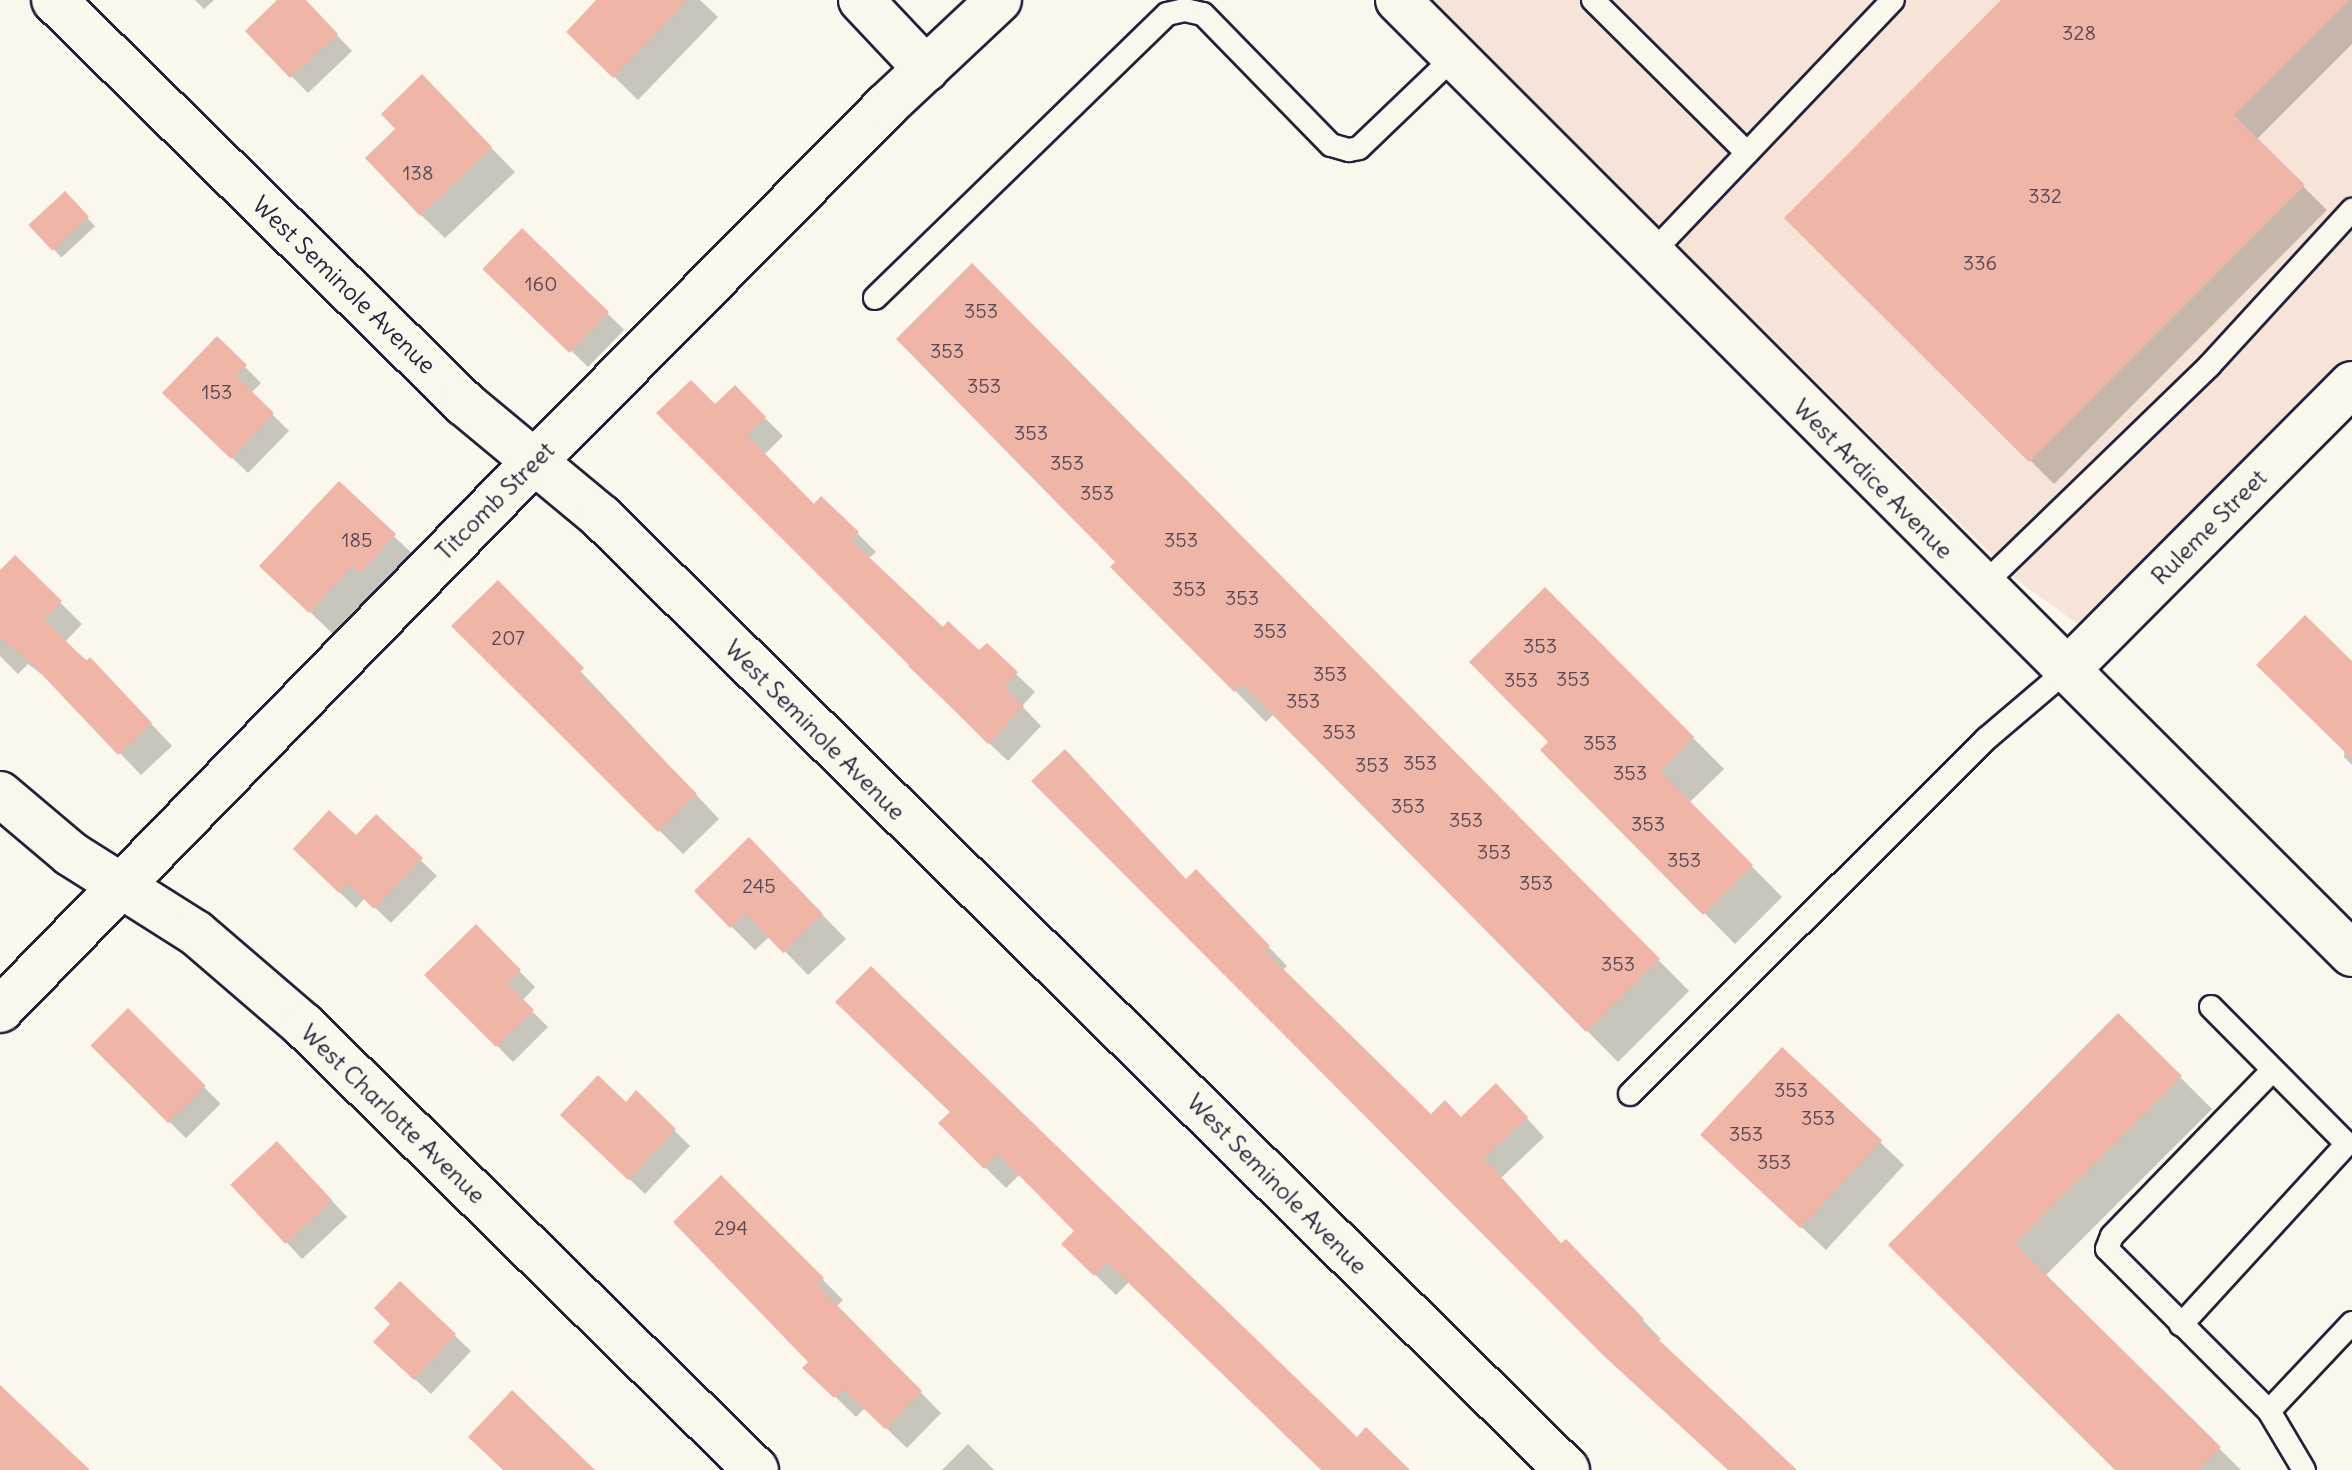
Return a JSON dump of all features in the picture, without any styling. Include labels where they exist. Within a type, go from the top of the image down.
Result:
[{"type":"street","name":"West Seminole Avenue","points":[[54,0],[465,404],[601,517],[1567,1470]]},
{"type":"street","points":[[861,0],[926,69]]},
{"type":"street","name":"Titcomb Street","points":[[0,1010],[534,462],[926,69],[999,0]]},
{"type":"street","name":"West Ardice Avenue","points":[[1398,0],[1981,587],[2352,954]]},
{"type":"street","name":"Ruleme Street","points":[[2066,671],[2352,384]]},
{"type":"street","name":"West Charlotte Avenue","points":[[0,794],[71,854],[122,883],[196,933],[303,1025],[756,1470]]},
{"type":"lane","points":[[1593,0],[1747,153]]},
{"type":"lane","points":[[1650,255],[1893,0]]},
{"type":"lane","points":[[875,298],[1167,14],[1185,10],[1203,14],[1331,145],[1349,150],[1359,148],[1454,57]]},
{"type":"lane","points":[[1981,587],[2209,366],[2352,210]]},
{"type":"lane","points":[[1630,1094],[1986,739],[2066,671]]},
{"type":"lane","points":[[2181,1325],[2350,1144],[2211,1007]]},
{"type":"lane","points":[[2273,1070],[2112,1236],[2107,1249],[2115,1261],[2269,1411],[2304,1470]]},
{"type":"lane","points":[[2269,1411],[2352,1323]]},
{"type":"shaded area","points":[[1430,0],[2352,0],[2352,377],[2102,641],[2018,581]]},
{"type":"building","points":[[277,0],[306,0],[338,34],[290,78],[245,31]]},
{"type":"building","points":[[596,0],[688,0],[613,78],[566,32]]},
{"type":"building","points":[[2001,0],[2349,0],[2234,115],[2305,185],[2029,462],[1784,218]]},
{"type":"building","points":[[422,74],[492,147],[420,216],[365,158],[395,129],[381,114]]},
{"type":"building","points":[[65,191],[89,217],[52,251],[28,225]]},
{"type":"building","points":[[522,228],[609,312],[569,353],[482,269]]},
{"type":"building","points":[[972,263],[1660,959],[1586,1032],[1242,684],[1234,692],[1110,567],[1115,562],[896,339]]},
{"type":"building","points":[[217,336],[247,365],[236,376],[274,413],[231,459],[162,393]]},
{"type":"building","points":[[691,380],[715,404],[735,385],[766,417],[747,435],[814,504],[821,496],[859,532],[851,540],[943,627],[948,621],[979,650],[987,643],[1018,672],[1004,687],[1024,706],[988,744],[656,413]]},
{"type":"building","points":[[339,481],[396,534],[360,573],[353,566],[309,613],[259,566]]},
{"type":"building","points":[[15,555],[62,601],[44,619],[86,661],[90,657],[152,723],[118,755],[32,664],[0,638],[0,570]]},
{"type":"building","points":[[498,580],[584,668],[579,673],[697,794],[658,832],[451,626]]},
{"type":"building","points":[[1545,587],[1694,737],[1660,771],[1753,865],[1703,915],[1540,750],[1548,742],[1469,662]]},
{"type":"building","points":[[2305,615],[2352,661],[2352,759],[2256,665]]},
{"type":"building","points":[[1065,749],[1186,879],[1196,869],[1270,946],[1265,951],[1431,1114],[1445,1100],[1461,1117],[1496,1083],[1528,1117],[1484,1158],[1561,1243],[1566,1239],[1644,1319],[1640,1322],[1797,1470],[1728,1470],[1605,1357],[1031,781]]},
{"type":"building","points":[[329,810],[356,835],[376,814],[423,858],[374,909],[348,884],[339,893],[293,849]]},
{"type":"building","points":[[749,837],[823,914],[783,953],[745,913],[730,928],[694,891]]},
{"type":"building","points":[[476,924],[521,970],[507,983],[534,1010],[496,1047],[424,975]]},
{"type":"building","points":[[871,966],[1357,1437],[1366,1427],[1410,1470],[1321,1470],[1107,1262],[1094,1276],[1061,1244],[1074,1231],[998,1154],[984,1169],[938,1123],[950,1112],[835,1002]]},
{"type":"building","points":[[128,1008],[206,1086],[168,1123],[91,1045]]},
{"type":"building","points":[[2118,1013],[2182,1076],[2015,1244],[2221,1447],[2199,1470],[2115,1470],[1888,1245]]},
{"type":"building","points":[[1782,1047],[1882,1140],[1800,1228],[1700,1135]]},
{"type":"building","points":[[598,1075],[626,1102],[636,1090],[676,1129],[628,1180],[560,1115]]},
{"type":"building","points":[[277,1141],[332,1200],[285,1244],[230,1185]]},
{"type":"building","points":[[721,1175],[824,1278],[817,1285],[922,1391],[885,1429],[843,1389],[834,1398],[802,1368],[808,1362],[673,1222]]},
{"type":"building","points":[[400,1281],[456,1334],[414,1380],[373,1342],[390,1324],[374,1308]]},
{"type":"building","points":[[0,1385],[90,1470],[0,1470]]},
{"type":"building","points":[[512,1390],[595,1470],[503,1470],[468,1437]]}]
